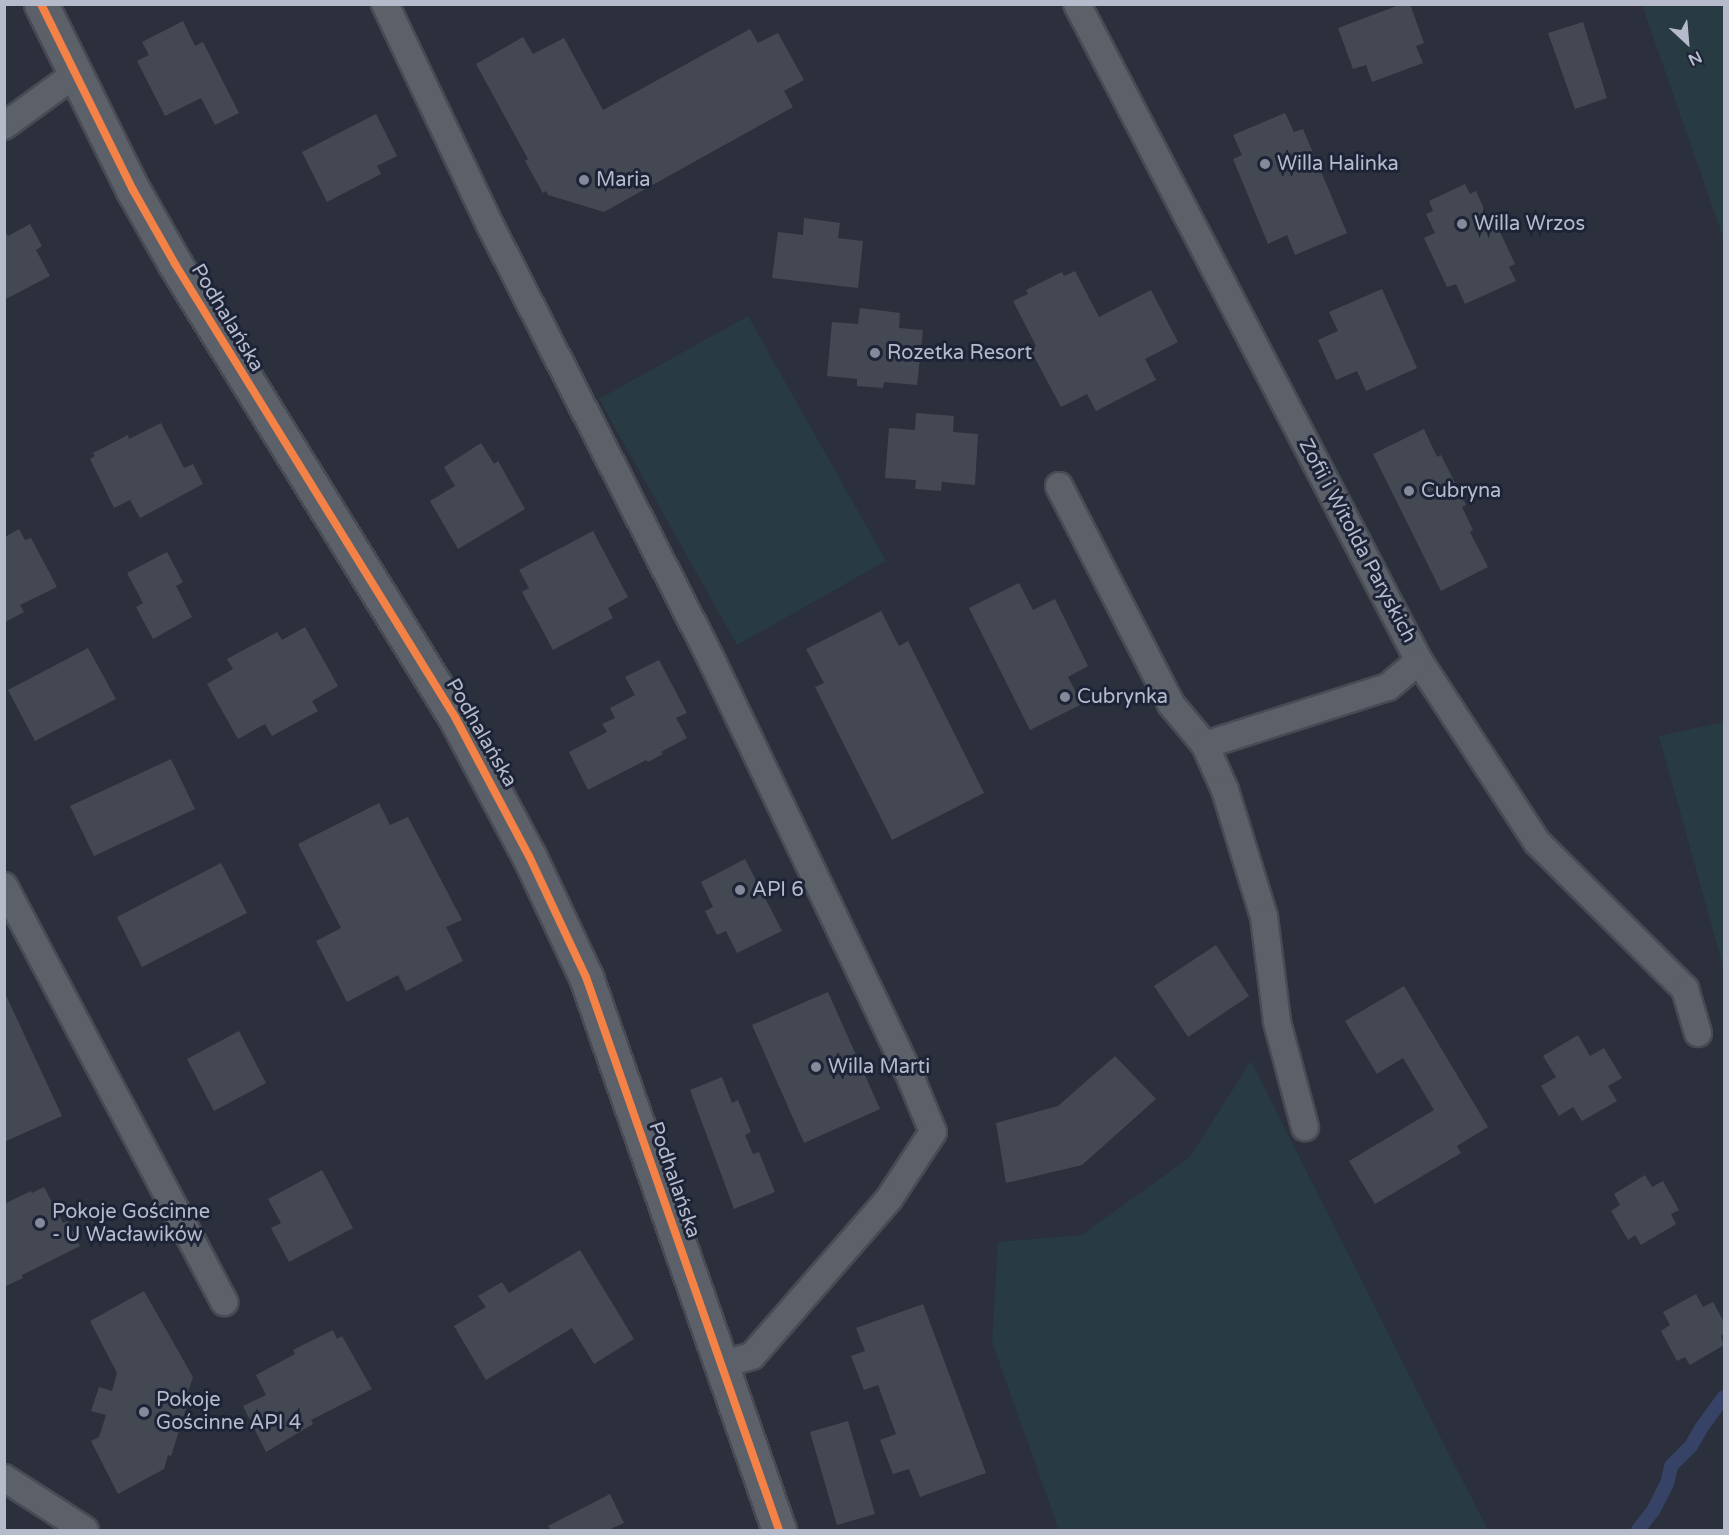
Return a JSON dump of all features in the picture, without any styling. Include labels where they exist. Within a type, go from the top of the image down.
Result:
[{"type":"street","name":"Podhalańska","points":[[41,4],[74,75],[133,190],[175,264],[455,717],[529,856],[586,977],[779,1530]]},
{"type":"lane","points":[[385,4],[491,227],[713,663],[912,1081],[933,1132],[889,1199],[752,1356],[721,1365]]},
{"type":"lane","name":"Zofii i Witolda Paryskich","points":[[1077,4],[1419,661],[1537,842],[1684,989],[1698,1033]]},
{"type":"lane","points":[[4,126],[74,75]]},
{"type":"lane","points":[[1059,486],[1171,704],[1205,745],[1225,790],[1264,917],[1277,1022],[1305,1127]]},
{"type":"lane","points":[[1205,745],[1388,687],[1419,661]]},
{"type":"lane","points":[[4,886],[224,1302]]},
{"type":"lane","points":[[4,1478],[85,1530]]},
{"type":"shaded area","points":[[1642,5],[1724,5],[1724,240]]},
{"type":"shaded area","points":[[748,316],[886,561],[737,645],[599,399]]},
{"type":"shaded area","points":[[1724,722],[1724,970],[1659,736]]},
{"type":"shaded area","points":[[1251,1061],[1488,1530],[1059,1530],[992,1342],[998,1242],[1082,1235],[1190,1157]]},
{"type":"building","points":[[1402,4],[1410,4],[1424,43],[1416,46],[1423,63],[1372,82],[1366,65],[1353,69],[1338,28]]},
{"type":"building","points":[[183,21],[195,46],[203,42],[239,113],[215,125],[201,98],[165,116],[137,61],[149,55],[142,42]]},
{"type":"building","points":[[1583,22],[1607,98],[1575,109],[1548,33]]},
{"type":"building","points":[[750,29],[758,43],[778,33],[804,80],[784,91],[793,107],[604,212],[548,195],[546,191],[543,193],[525,161],[528,159],[476,64],[523,37],[533,54],[564,38],[603,110]]},
{"type":"building","name":"Willa Halinka","points":[[1285,113],[1294,132],[1303,129],[1347,233],[1295,255],[1287,235],[1268,244],[1233,159],[1242,155],[1233,135]]},
{"type":"building","points":[[376,114],[397,156],[377,166],[381,174],[327,202],[302,152]]},
{"type":"building","points":[[1465,184],[1470,194],[1476,191],[1490,222],[1494,219],[1515,264],[1509,267],[1516,281],[1465,304],[1456,284],[1447,287],[1424,238],[1435,233],[1426,214],[1433,211],[1429,201]]},
{"type":"building","points":[[804,218],[840,223],[838,238],[863,241],[858,288],[772,278],[778,232],[803,235]]},
{"type":"building","points":[[30,224],[42,246],[36,250],[50,276],[4,300],[4,229],[8,236]]},
{"type":"building","points":[[1075,271],[1099,317],[1151,290],[1178,342],[1145,359],[1156,380],[1096,411],[1087,394],[1061,407],[1030,349],[1036,346],[1013,301],[1028,294],[1026,290],[1062,272],[1064,276]]},
{"type":"building","points":[[1382,289],[1417,368],[1366,391],[1357,371],[1336,380],[1318,340],[1338,331],[1329,312]]},
{"type":"building","name":"Rozetka Resort","points":[[860,308],[900,313],[899,328],[923,330],[917,385],[884,382],[883,388],[857,386],[857,379],[827,376],[832,322],[858,324]]},
{"type":"building","name":"Rozetka Resort","points":[[916,413],[954,416],[953,432],[978,434],[975,485],[942,482],[941,491],[915,489],[916,480],[885,478],[889,428],[915,430]]},
{"type":"building","points":[[161,423],[184,468],[193,464],[203,484],[140,518],[130,500],[114,508],[90,459],[95,456],[93,453],[128,435],[129,439]]},
{"type":"building","name":"Cubryna","points":[[1424,429],[1437,457],[1441,455],[1466,505],[1462,507],[1473,530],[1470,532],[1488,567],[1441,591],[1373,454]]},
{"type":"building","points":[[481,443],[494,464],[498,461],[525,509],[458,549],[430,501],[455,486],[444,467]]},
{"type":"building","points":[[19,529],[25,540],[31,538],[57,587],[20,605],[24,612],[5,622],[5,537]]},
{"type":"building","points":[[593,531],[628,597],[608,608],[613,618],[553,650],[522,592],[529,588],[519,570]]},
{"type":"building","points":[[167,552],[183,582],[176,586],[192,617],[153,639],[136,607],[143,603],[127,573]]},
{"type":"building","name":"Cubrynka","points":[[1019,583],[1033,610],[1055,599],[1088,666],[1068,677],[1082,704],[1030,730],[969,608]]},
{"type":"building","points":[[881,611],[899,646],[908,641],[984,793],[892,840],[815,687],[824,683],[806,649]]},
{"type":"building","points":[[305,627],[338,686],[312,701],[318,711],[272,736],[265,724],[238,739],[207,684],[233,669],[227,659],[277,632],[282,640]]},
{"type":"building","points":[[88,648],[116,699],[35,741],[8,690]]},
{"type":"building","points":[[659,660],[687,713],[676,718],[687,738],[648,762],[646,760],[588,790],[569,752],[607,732],[602,724],[615,718],[610,708],[635,695],[625,677]]},
{"type":"building","points":[[171,759],[195,809],[94,856],[70,806]]},
{"type":"building","points":[[379,803],[390,825],[408,817],[462,920],[446,927],[463,961],[406,991],[398,975],[347,1002],[316,941],[341,928],[298,844]]},
{"type":"building","points":[[745,859],[782,931],[737,953],[726,931],[717,935],[705,911],[713,907],[701,882]]},
{"type":"building","points":[[221,863],[247,913],[142,967],[117,917]]},
{"type":"building","points":[[1216,945],[1249,996],[1188,1037],[1154,986]]},
{"type":"building","points":[[1404,986],[1488,1127],[1457,1146],[1461,1153],[1375,1204],[1349,1161],[1434,1110],[1403,1058],[1377,1074],[1345,1021]]},
{"type":"building","points":[[4,991],[62,1116],[4,1142]]},
{"type":"building","name":"Willa Marti","points":[[828,992],[880,1109],[804,1143],[752,1025]]},
{"type":"building","points":[[239,1031],[266,1083],[214,1111],[187,1059]]},
{"type":"building","points":[[1578,1035],[1590,1056],[1604,1048],[1622,1078],[1608,1086],[1617,1101],[1582,1121],[1573,1107],[1559,1116],[1541,1086],[1556,1077],[1543,1056]]},
{"type":"building","points":[[1115,1056],[1156,1099],[1082,1165],[1006,1183],[996,1123],[1058,1106]]},
{"type":"building","points":[[722,1077],[732,1103],[738,1100],[751,1132],[745,1135],[753,1154],[759,1152],[775,1192],[734,1209],[690,1090]]},
{"type":"building","points":[[322,1170],[353,1228],[289,1262],[271,1228],[281,1223],[268,1199]]},
{"type":"building","points":[[1645,1175],[1652,1187],[1663,1181],[1679,1210],[1671,1214],[1676,1224],[1641,1245],[1635,1235],[1628,1240],[1611,1211],[1620,1205],[1614,1194]]},
{"type":"building","points":[[44,1187],[63,1223],[68,1221],[80,1246],[22,1275],[23,1278],[4,1287],[4,1204]]},
{"type":"building","points":[[580,1250],[634,1339],[594,1364],[572,1328],[486,1380],[454,1326],[486,1307],[478,1296],[502,1282],[509,1293]]},
{"type":"building","points":[[144,1291],[193,1377],[186,1398],[189,1399],[171,1456],[168,1455],[164,1469],[118,1494],[91,1441],[99,1437],[106,1415],[91,1411],[99,1387],[112,1391],[117,1373],[90,1321]]},
{"type":"building","points":[[1696,1294],[1703,1307],[1713,1302],[1724,1322],[1724,1334],[1721,1336],[1724,1345],[1690,1365],[1685,1357],[1677,1361],[1661,1331],[1670,1325],[1663,1312]]},
{"type":"building","points":[[923,1304],[986,1473],[920,1497],[909,1469],[893,1474],[880,1440],[896,1434],[878,1385],[864,1390],[851,1356],[865,1351],[856,1328]]},
{"type":"building","points":[[333,1330],[337,1339],[342,1336],[372,1389],[311,1420],[313,1424],[266,1452],[243,1406],[266,1395],[256,1375],[295,1354],[293,1350]]},
{"type":"building","points":[[848,1421],[875,1514],[837,1525],[810,1432]]},
{"type":"building","points":[[610,1494],[624,1523],[608,1530],[551,1530],[548,1526]]},
{"type":"waterway","points":[[1638,1530],[1653,1511],[1667,1484],[1671,1466],[1691,1446],[1724,1397]]},
{"type":"cycle path","points":[[41,4],[133,190],[175,264],[455,717],[529,856],[586,977],[779,1530]]},
{"type":"place","name":"Willa Halinka","points":[[1265,164]]},
{"type":"place","name":"Maria","points":[[584,180]]},
{"type":"place","name":"Willa Wrzos","points":[[1462,224]]},
{"type":"place","name":"Rozetka Resort","points":[[875,353]]},
{"type":"place","name":"Cubryna","points":[[1409,491]]},
{"type":"place","name":"Cubrynka","points":[[1065,697]]},
{"type":"place","name":"API 6","points":[[740,890]]},
{"type":"place","name":"Willa Marti","points":[[816,1067]]},
{"type":"place","name":"Pokoje Gościnne - U Wacławików","points":[[40,1223]]},
{"type":"place","name":"Pokoje Gościnne API 4","points":[[144,1412]]}]
